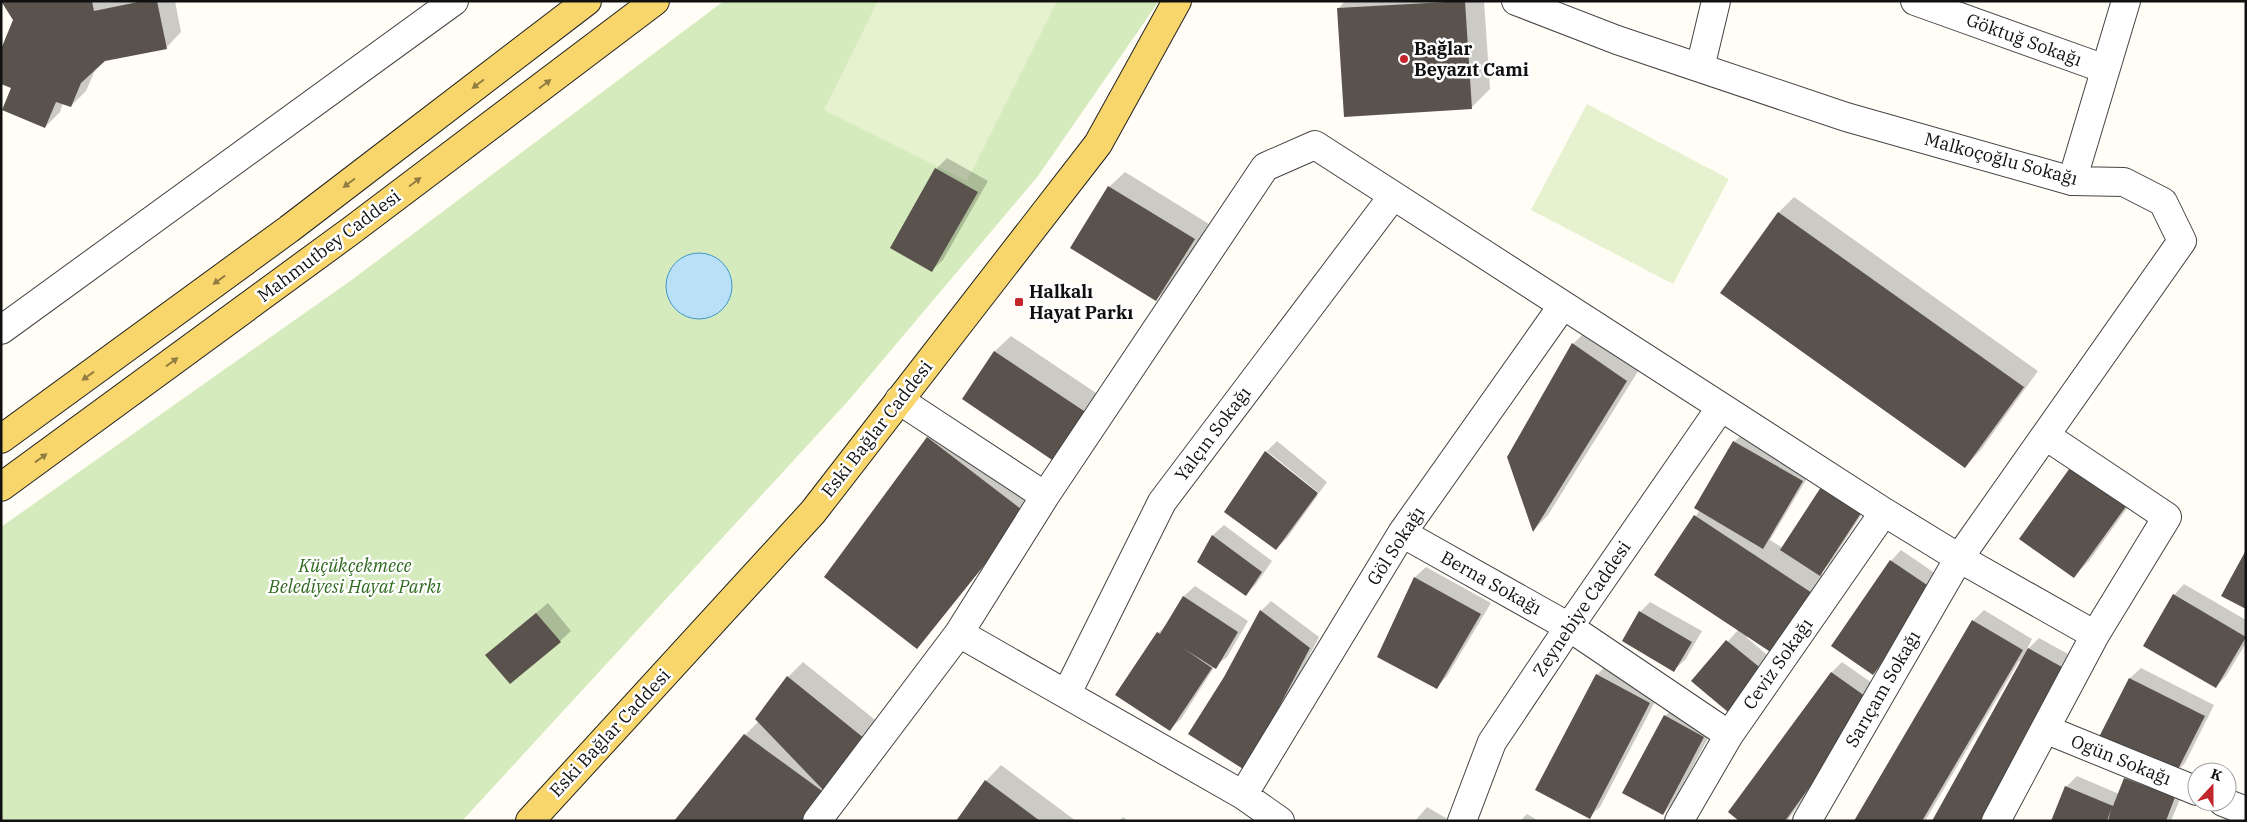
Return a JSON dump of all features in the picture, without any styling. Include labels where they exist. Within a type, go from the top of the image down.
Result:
[{"type":"main road","points":[[1,439],[288,229],[587,1]]},
{"type":"main road","name":"Mahmutbey Caddesi","points":[[1,487],[352,230],[655,1]]},
{"type":"main road","name":"Eski Bağlar Caddesi","points":[[530,821],[813,512],[1098,144],[1176,1]]},
{"type":"street","points":[[1,330],[454,1]]},
{"type":"street","name":"Malkoçoğlu Sokağı","points":[[1516,1],[1618,40],[1846,117],[2072,181],[2124,182],[2163,202],[2182,241],[1959,558]]},
{"type":"street","points":[[1700,68],[1716,1]]},
{"type":"street","name":"Göktuğ Sokağı","points":[[1915,1],[2105,69]]},
{"type":"street","points":[[2072,181],[2126,1]]},
{"type":"street","points":[[817,821],[960,633],[1045,496],[1265,167],[1314,145],[1884,512],[1959,558],[2095,635]]},
{"type":"street","name":"Yalçın Sokağı","points":[[1067,693],[1162,502],[1393,196]]},
{"type":"street","name":"Göl Sokağı","points":[[1243,795],[1402,533],[1563,305]]},
{"type":"street","points":[[899,400],[1045,496]]},
{"type":"street","name":"Zeynebiye Caddesi","points":[[1462,821],[1492,742],[1721,407]]},
{"type":"street","points":[[1996,821],[2095,635],[2167,517],[2046,436]]},
{"type":"street","name":"Ceviz Sokağı","points":[[1679,821],[1729,736],[1884,512]]},
{"type":"street","name":"Berna Sokağı","points":[[1402,533],[1569,627],[1729,736]]},
{"type":"street","name":"Sarıçam Sokağı","points":[[1807,821],[1959,558]]},
{"type":"street","points":[[960,633],[1243,795],[1280,821]]},
{"type":"street","name":"Ogün Sokağı","points":[[2045,729],[2187,787]]},
{"type":"green space","name":"Küçükçekmece Belediyesi Hayat Parkı","points":[[724,1],[1159,1],[1038,176],[849,400],[462,821],[1,821],[1,527],[353,279]]},
{"type":"green space","points":[[878,1],[1057,1],[967,181],[824,110]]},
{"type":"green space","points":[[1587,104],[1729,179],[1673,284],[1531,210]]},
{"type":"water","points":[[705,253],[723,262],[730,273],[732,286],[730,299],[723,310],[712,317],[693,319],[675,310],[668,299],[666,280],[675,262],[686,255]]},
{"type":"building","points":[[1,1],[92,1],[94,11],[143,1],[157,1],[167,49],[105,61],[81,83],[71,107],[56,102],[45,128],[2,110],[11,88],[1,84],[1,49],[13,20]]},
{"type":"building","name":"Bağlar Beyazıt Cami","points":[[1465,1],[1472,109],[1344,117],[1337,8]]},
{"type":"building","points":[[935,168],[978,192],[932,272],[890,248]]},
{"type":"building","points":[[1108,186],[1195,239],[1156,301],[1070,248]]},
{"type":"building","points":[[1778,212],[2024,387],[1965,468],[1720,293]]},
{"type":"building","points":[[1572,343],[1627,381],[1533,532],[1507,457]]},
{"type":"building","points":[[994,351],[1093,417],[1061,466],[962,399]]},
{"type":"building","points":[[927,437],[1026,513],[917,649],[824,577]]},
{"type":"building","points":[[1733,441],[1803,481],[1763,549],[1694,508]]},
{"type":"building","points":[[1265,451],[1318,493],[1276,550],[1224,512]]},
{"type":"building","points":[[2072,465],[2127,505],[2074,578],[2019,539]]},
{"type":"building","points":[[1823,484],[1863,510],[1820,576],[1780,550]]},
{"type":"building","points":[[1694,515],[1812,593],[1772,653],[1654,575]]},
{"type":"building","points":[[1212,535],[1262,572],[1246,596],[1197,562]]},
{"type":"building","points":[[2246,550],[2246,609],[2221,596]]},
{"type":"building","points":[[1890,560],[1933,589],[1873,675],[1831,646]]},
{"type":"building","points":[[1414,577],[1481,614],[1437,689],[1377,657]]},
{"type":"building","points":[[2173,594],[2246,637],[2216,688],[2143,646]]},
{"type":"building","points":[[1183,596],[1238,632],[1216,669],[1183,648],[1212,668],[1170,731],[1115,695],[1157,632],[1160,634]]},
{"type":"building","points":[[1260,610],[1310,648],[1279,707],[1290,713],[1251,774],[1188,734],[1224,677]]},
{"type":"building","points":[[1639,611],[1692,642],[1674,672],[1622,641]]},
{"type":"building","points":[[536,613],[561,642],[510,684],[485,655]]},
{"type":"building","points":[[1972,620],[2023,650],[1922,821],[1854,821]]},
{"type":"building","points":[[1726,640],[1763,670],[1728,712],[1691,681]]},
{"type":"building","points":[[2028,648],[2069,671],[1986,821],[1932,821]]},
{"type":"building","points":[[1831,672],[1872,701],[1785,821],[1739,821],[1728,812]]},
{"type":"building","points":[[1596,674],[1650,703],[1590,819],[1535,790]]},
{"type":"building","points":[[787,676],[870,743],[829,796],[755,719]]},
{"type":"building","points":[[2129,678],[2205,716],[2175,775],[2099,737]]},
{"type":"building","points":[[1664,715],[1704,737],[1663,815],[1622,793]]},
{"type":"building","points":[[744,734],[829,796],[810,821],[674,821]]},
{"type":"building","points":[[2124,778],[2175,797],[2166,821],[2108,821],[2111,809],[2107,821],[2051,821],[2065,786],[2113,806]]},
{"type":"building","points":[[985,780],[1040,821],[956,821]]},
{"type":"place","name":"Bağlar Beyazıt Cami","points":[[1404,59]]},
{"type":"place","name":"Halkalı Hayat Parkı","points":[[1019,302]]}]
